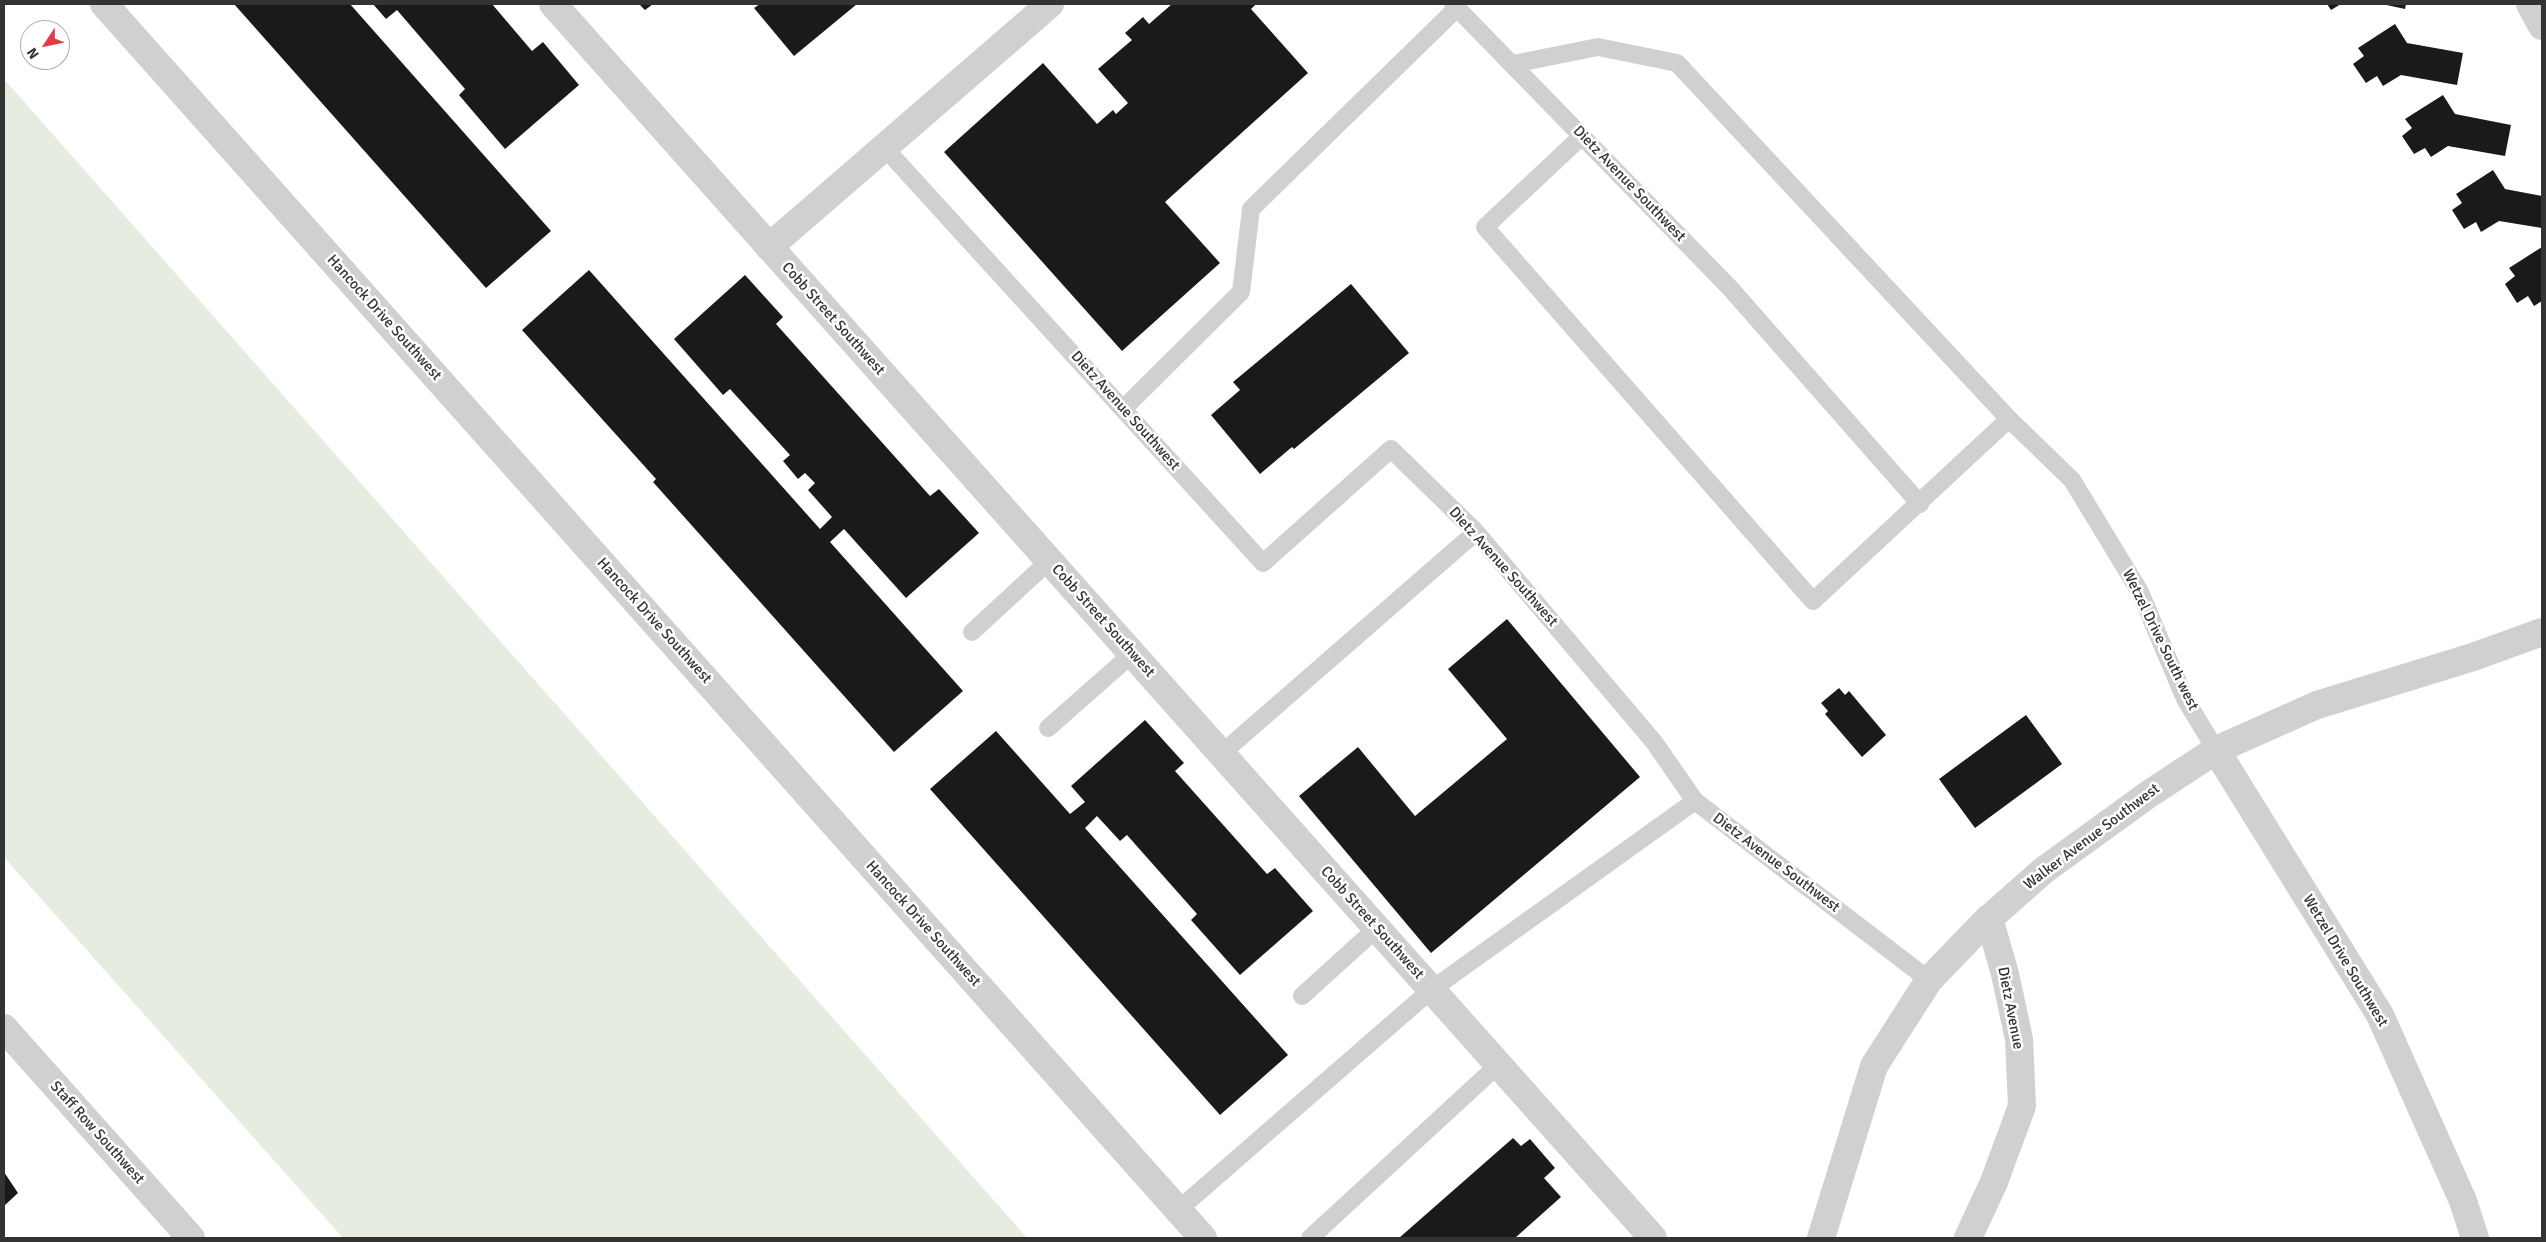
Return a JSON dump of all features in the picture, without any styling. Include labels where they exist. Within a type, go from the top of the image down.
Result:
[{"type":"street","name":"Hancock Drive Southwest","points":[[104,4],[1203,1238]]},
{"type":"street","name":"Cobb Street Southwest","points":[[553,4],[1653,1238]]},
{"type":"street","points":[[769,247],[1050,4]]},
{"type":"street","points":[[2530,4],[2542,26]]},
{"type":"street","name":"Walker Avenue Southwest","points":[[1821,1238],[1874,1066],[1930,980],[1988,918],[2044,870],[2149,794],[2216,750],[2317,705],[2481,654],[2542,632]]},
{"type":"street","name":"Wetzel Drive Southwest","points":[[2216,750],[2380,1015],[2463,1201],[2475,1238]]},
{"type":"street","name":"Dietz Avenue","points":[[1968,1238],[1994,1182],[2022,1106],[2019,1039],[2005,974],[1988,918]]},
{"type":"street","name":"Staff Row Southwest","points":[[4,1028],[191,1238]]},
{"type":"lane","points":[[1123,409],[1241,292],[1250,209],[1455,6]]},
{"type":"lane","name":"Dietz Avenue Southwest","points":[[1455,6],[1730,288],[1920,504]]},
{"type":"lane","name":"Wetzel Drive South west","points":[[1513,64],[1598,46],[1677,63],[2009,419],[2072,480],[2140,592],[2185,699],[2216,750]]},
{"type":"lane","points":[[1582,136],[1485,227],[1813,601],[1920,504],[2009,419]]},
{"type":"lane","name":"Dietz Avenue Southwest","points":[[884,146],[1263,563],[1391,449],[1476,532],[1654,742],[1695,801],[1930,980]]},
{"type":"lane","points":[[1221,754],[1476,532]]},
{"type":"lane","points":[[972,632],[1049,561]]},
{"type":"lane","points":[[1048,728],[1132,654]]},
{"type":"lane","points":[[1178,1210],[1432,990],[1695,801]]},
{"type":"lane","points":[[1302,996],[1376,928]]},
{"type":"lane","points":[[1310,1238],[1498,1065]]},
{"type":"shaded area","points":[[4,79],[1027,1238],[343,1238],[4,857]]},
{"type":"building","points":[[234,4],[350,4],[551,231],[486,288]]},
{"type":"building","points":[[373,4],[492,4],[532,51],[543,42],[579,85],[505,149],[459,95],[465,89],[397,10],[386,19]]},
{"type":"building","points":[[639,4],[653,4],[645,10]]},
{"type":"building","points":[[760,4],[857,4],[794,56],[754,8]]},
{"type":"building","points":[[1172,4],[1256,4],[1251,9],[1308,73],[1165,202],[1220,263],[1122,351],[944,152],[1043,63],[1097,124],[1113,110],[1116,114],[1128,103],[1098,69],[1132,40],[1125,33],[1143,17],[1149,24]]},
{"type":"building","points":[[2327,4],[2341,4],[2331,10]]},
{"type":"building","points":[[2382,4],[2406,4],[2405,9]]},
{"type":"building","points":[[2395,24],[2407,43],[2463,53],[2457,85],[2401,75],[2383,86],[2377,76],[2366,83],[2353,64],[2364,56],[2358,48]]},
{"type":"building","points":[[2443,95],[2455,114],[2511,125],[2505,156],[2448,146],[2431,157],[2425,148],[2414,154],[2402,136],[2412,128],[2405,119]]},
{"type":"building","points":[[2493,170],[2505,189],[2542,196],[2542,228],[2499,221],[2481,232],[2476,222],[2464,229],[2452,210],[2462,203],[2456,194]]},
{"type":"building","points":[[2542,247],[2542,301],[2534,306],[2528,296],[2517,303],[2505,284],[2515,276],[2509,268]]},
{"type":"building","points":[[589,270],[820,529],[832,517],[808,490],[815,483],[805,473],[798,479],[783,461],[790,455],[730,389],[723,395],[674,339],[745,275],[783,317],[776,324],[930,496],[939,489],[979,533],[906,598],[844,529],[830,542],[963,691],[894,752],[653,482],[656,479],[522,330]]},
{"type":"building","points":[[1351,284],[1409,353],[1294,449],[1292,447],[1260,474],[1211,415],[1240,390],[1233,382]]},
{"type":"building","points":[[1507,619],[1640,777],[1431,953],[1299,796],[1358,747],[1415,816],[1507,739],[1448,669]]},
{"type":"building","points":[[1839,688],[1845,695],[1849,691],[1886,735],[1862,757],[1825,714],[1828,711],[1821,703]]},
{"type":"building","points":[[2026,715],[2062,764],[1975,828],[1939,779]]},
{"type":"building","points":[[1145,720],[1184,763],[1175,771],[1267,874],[1275,868],[1313,911],[1240,975],[1191,920],[1197,914],[1127,835],[1120,841],[1097,816],[1085,828],[1288,1055],[1220,1115],[930,789],[996,731],[1070,814],[1085,802],[1071,786]]},
{"type":"building","points":[[1513,1138],[1521,1146],[1530,1139],[1555,1168],[1544,1178],[1561,1197],[1515,1238],[1399,1238]]},
{"type":"building","points":[[4,1172],[18,1193],[4,1206]]}]
